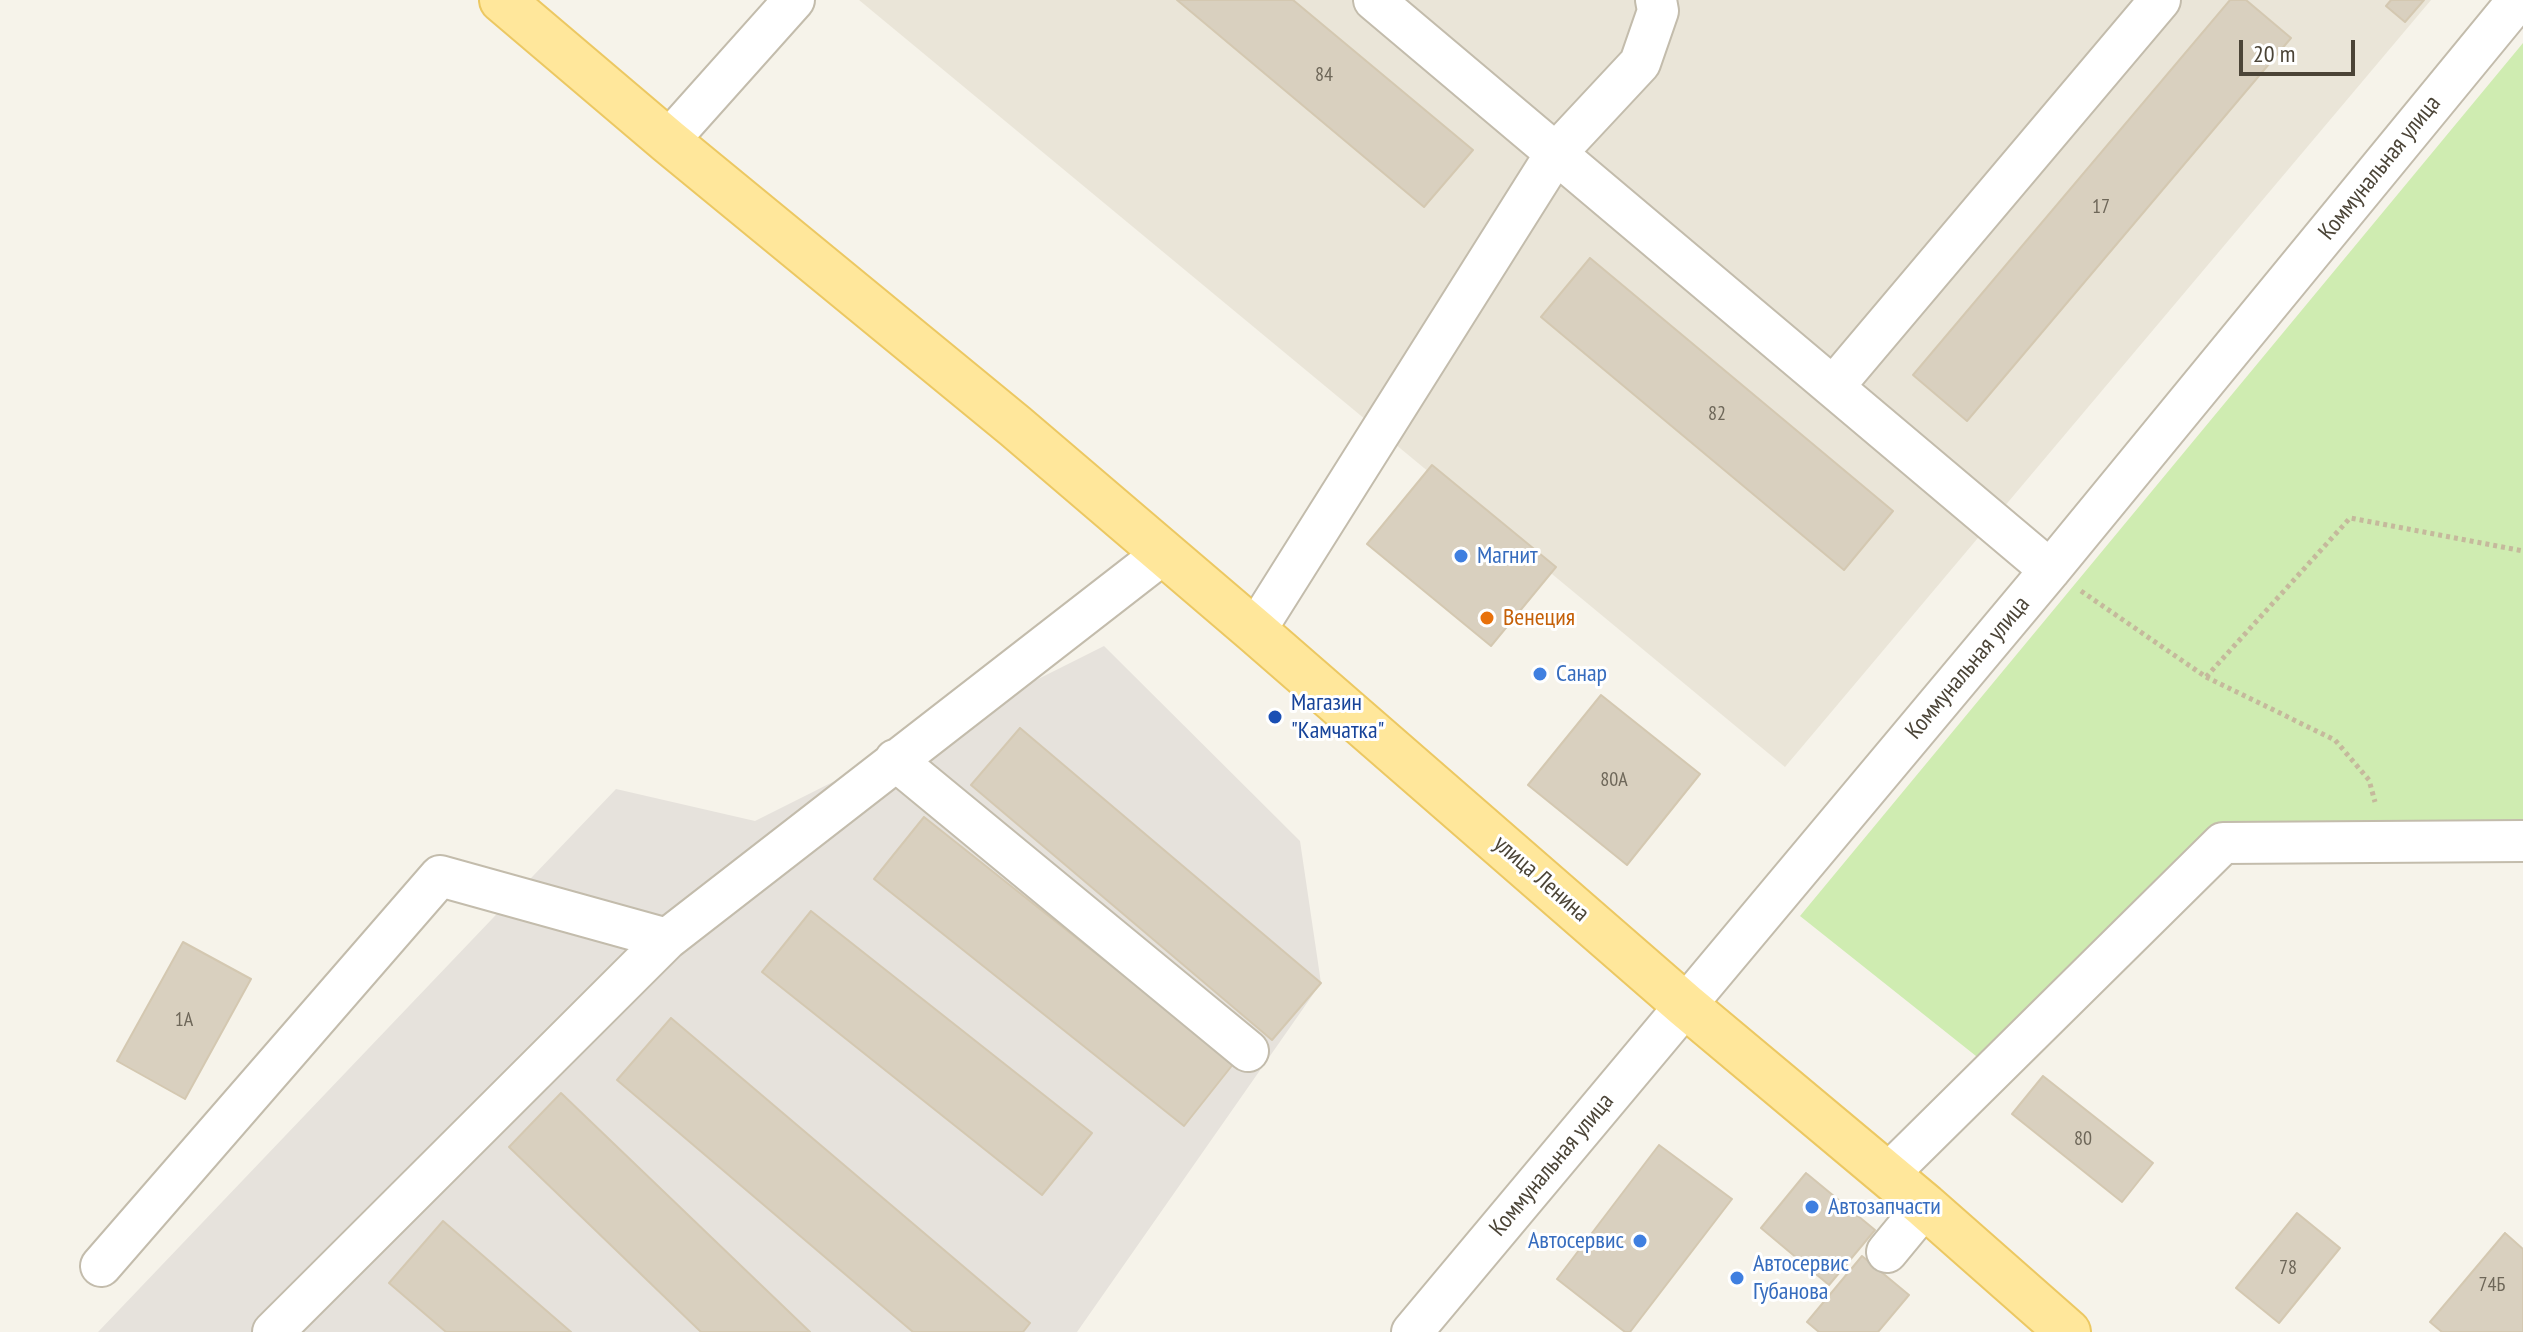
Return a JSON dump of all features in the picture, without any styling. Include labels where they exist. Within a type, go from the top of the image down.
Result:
[{"type":"main road","name":"улица Ленина","points":[[502,0],[668,141],[1015,426],[2068,1332]]},
{"type":"street","points":[[668,141],[794,0]]},
{"type":"street","points":[[1374,0],[2050,570]]},
{"type":"street","points":[[1255,631],[1556,153],[1640,63],[1658,11],[1656,0]]},
{"type":"street","points":[[1834,386],[2160,0]]},
{"type":"street","name":"Коммунальная улица","points":[[1412,1332],[2050,570],[2518,0]]},
{"type":"street","points":[[273,1332],[667,939],[1164,553]]},
{"type":"street","points":[[895,760],[1248,1051]]},
{"type":"street","points":[[1888,1174],[2223,843],[2523,841]]},
{"type":"street","points":[[101,1266],[440,876],[667,939]]},
{"type":"street","points":[[1887,1252],[1925,1206]]},
{"type":"path","points":[[2206,677],[2350,518],[2523,551]]},
{"type":"path","points":[[2050,570],[2206,677],[2335,740],[2369,780],[2386,842]]},
{"type":"shaded area","points":[[859,0],[2431,0],[1785,767]]},
{"type":"shaded area","points":[[1104,646],[1300,841],[1321,983],[1077,1332],[98,1332],[616,789],[755,821]]},
{"type":"green space","points":[[2523,43],[2523,829],[2221,832],[1981,1060],[1800,916]]},
{"type":"building","points":[[1177,0],[1293,0],[1473,150],[1424,207]]},
{"type":"building","points":[[2230,0],[2246,0],[2291,38],[1967,421],[1913,375]]},
{"type":"building","points":[[2391,0],[2424,0],[2405,22],[2386,6]]},
{"type":"building","points":[[1590,258],[1893,511],[1844,570],[1541,317]]},
{"type":"building","name":"Магнит","points":[[1432,465],[1556,567],[1491,646],[1367,544]]},
{"type":"building","points":[[1601,695],[1700,774],[1627,865],[1528,785]]},
{"type":"building","points":[[1020,728],[1321,983],[1272,1040],[971,785]]},
{"type":"building","points":[[924,817],[1234,1063],[1184,1126],[874,879]]},
{"type":"building","points":[[811,911],[1092,1133],[1042,1195],[762,972]]},
{"type":"building","points":[[183,942],[251,979],[185,1099],[117,1061]]},
{"type":"building","points":[[671,1018],[1030,1323],[1023,1332],[913,1332],[617,1080]]},
{"type":"building","points":[[2043,1076],[2153,1163],[2122,1202],[2012,1114]]},
{"type":"building","points":[[561,1093],[810,1332],[701,1332],[509,1147]]},
{"type":"building","points":[[1659,1145],[1732,1199],[1630,1332],[1625,1332],[1557,1279]]},
{"type":"building","points":[[1806,1173],[1875,1230],[1829,1285],[1761,1228]]},
{"type":"building","points":[[2297,1213],[2340,1248],[2279,1323],[2236,1288]]},
{"type":"building","points":[[443,1221],[571,1332],[446,1332],[389,1283]]},
{"type":"building","points":[[2505,1233],[2523,1249],[2523,1332],[2442,1332],[2430,1322]]},
{"type":"building","points":[[1862,1256],[1909,1295],[1878,1332],[1819,1332],[1807,1322]]},
{"type":"place","name":"Магнит","points":[[1461,556]]},
{"type":"place","name":"Венеция","points":[[1487,618]]},
{"type":"place","name":"Санар","points":[[1540,674]]},
{"type":"place","name":"Магазин \"Камчатка\"","points":[[1275,717]]},
{"type":"place","name":"Автозапчасти","points":[[1812,1207]]},
{"type":"place","name":"Автосервис","points":[[1640,1241]]},
{"type":"place","name":"Автосервис Губанова","points":[[1737,1278]]}]
